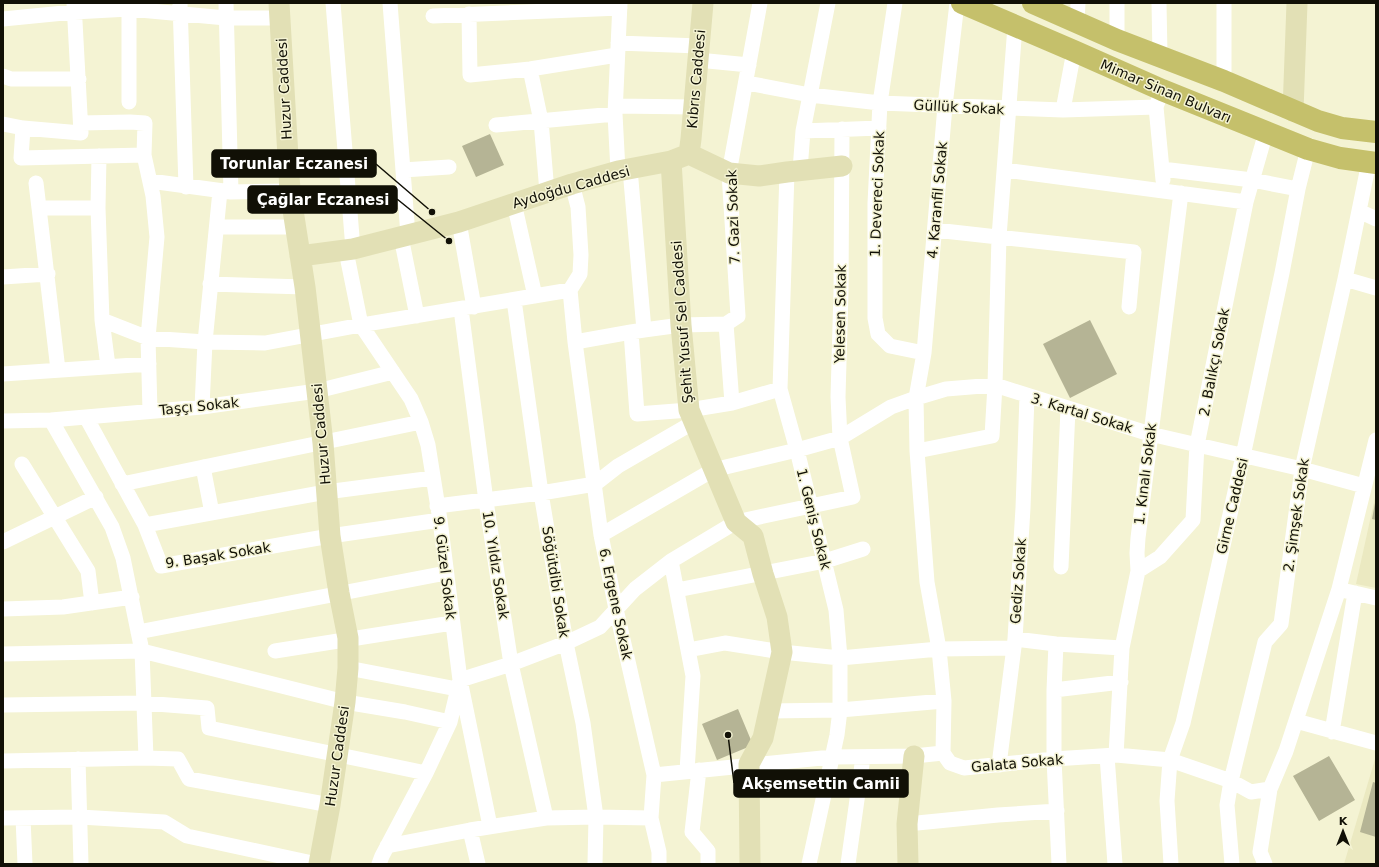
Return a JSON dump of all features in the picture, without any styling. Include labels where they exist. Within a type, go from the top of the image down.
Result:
[{"type":"main road","name":"Kıbrıs Caddesi","points":[[680,158],[694,107],[703,3]]},
{"type":"main road","name":"Mimar Sinan Bulvarı","points":[[962,3],[1074,51],[1159,99],[1266,132],[1308,149],[1340,158],[1373,163]]},
{"type":"main road","name":"Mimar Sinan Bulvarı","points":[[1033,3],[1078,13],[1117,40],[1160,55],[1318,121],[1336,126],[1376,132]]},
{"type":"main road","points":[[1293,111],[1297,3]]},
{"type":"main road","name":"Huzur Caddesi","points":[[280,11],[290,191],[305,287],[323,443],[330,536],[348,638],[348,668],[338,755],[318,864]]},
{"type":"main road","name":"Aydoğdu Caddesi","points":[[300,256],[349,250],[459,222],[572,184],[624,170],[680,158]]},
{"type":"main road","points":[[680,158],[730,173],[759,176],[842,166]]},
{"type":"main road","name":"Şehit Yusuf Sel Caddesi","points":[[680,158],[681,325],[691,416],[736,522],[753,536],[763,574],[777,617],[782,652],[764,738],[749,764]]},
{"type":"main road","points":[[908,864],[907,824],[914,756]]},
{"type":"main road","points":[[749,764],[750,864]]},
{"type":"street","points":[[333,3],[349,250],[361,325]]},
{"type":"street","points":[[390,3],[403,170],[404,236],[417,316]]},
{"type":"street","name":"7. Gazi Sokak","points":[[726,324],[738,316],[730,173],[760,3]]},
{"type":"street","name":"1. Geniş Sokak","points":[[809,864],[837,735],[840,710],[840,658],[836,610],[797,450],[780,389],[793,171],[803,131],[828,3]]},
{"type":"street","name":"1. Devereci Sokak","points":[[895,3],[880,103],[875,203],[875,318],[878,334],[890,346],[924,353]]},
{"type":"street","name":"4. Karanfil Sokak","points":[[943,753],[944,701],[939,648],[927,582],[917,451],[916,398],[924,353],[945,106],[958,3]]},
{"type":"street","points":[[1117,3],[1117,40]]},
{"type":"street","points":[[1159,3],[1160,55]]},
{"type":"street","points":[[1224,3],[1224,81]]},
{"type":"street","points":[[434,16],[620,5],[617,49],[616,110],[624,170],[637,331],[637,414],[691,416]]},
{"type":"street","points":[[129,6],[129,102]]},
{"type":"street","points":[[3,19],[22,10],[74,7],[129,6],[180,9],[280,11]]},
{"type":"street","points":[[74,7],[81,128]]},
{"type":"street","points":[[180,9],[186,187]]},
{"type":"street","points":[[202,407],[205,342],[210,284],[217,227],[226,192],[226,10]]},
{"type":"street","points":[[469,14],[470,75],[530,69],[617,49],[698,53],[750,65]]},
{"type":"street","points":[[917,451],[992,436],[995,385],[999,236],[1005,170],[1008,109],[1016,26]]},
{"type":"street","points":[[1063,110],[1074,51]]},
{"type":"street","points":[[530,69],[541,121],[547,192]]},
{"type":"street","points":[[3,76],[11,78],[79,79]]},
{"type":"street","name":"Güllük Sokak","points":[[746,83],[810,95],[880,103],[1008,109],[1063,110],[1159,99]]},
{"type":"street","points":[[1159,99],[1162,169],[1165,190]]},
{"type":"street","points":[[496,125],[541,121],[616,110],[694,107]]},
{"type":"street","points":[[3,124],[23,128],[81,128],[130,122],[145,123],[144,156],[153,196],[157,237],[148,338],[150,411]]},
{"type":"street","points":[[23,128],[21,158],[144,156]]},
{"type":"street","points":[[803,131],[879,128]]},
{"type":"street","name":"Yelesen Sokak","points":[[810,506],[853,497],[840,438],[838,397],[842,129]]},
{"type":"street","name":"2. Balıkçı Sokak","points":[[1138,571],[1160,557],[1193,520],[1197,445],[1246,202],[1266,132]]},
{"type":"street","name":"Girne Caddesi","points":[[1171,864],[1167,801],[1170,760],[1183,723],[1243,456],[1282,273],[1298,188],[1308,149]]},
{"type":"street","points":[[98,156],[98,208],[102,320],[108,366]]},
{"type":"street","name":"2. Şimşek Sokak","points":[[1232,864],[1227,804],[1230,781],[1265,642],[1281,624],[1302,469],[1345,280],[1358,211],[1373,163]]},
{"type":"street","points":[[403,170],[449,167]]},
{"type":"street","points":[[1162,169],[1252,180],[1298,188]]},
{"type":"street","points":[[1005,170],[1165,190],[1246,202]]},
{"type":"street","points":[[150,181],[226,192],[290,191]]},
{"type":"street","points":[[36,183],[48,274],[58,370]]},
{"type":"street","points":[[102,320],[148,338],[205,342],[265,343],[361,325],[570,290],[580,274],[581,255],[578,207],[572,184]]},
{"type":"street","name":"1. Kınalı Sokak","points":[[1115,864],[1112,756],[1122,648],[1138,571],[1138,538],[1181,193]]},
{"type":"street","points":[[514,203],[535,296]]},
{"type":"street","points":[[39,208],[98,208]]},
{"type":"street","points":[[1358,211],[1376,219]]},
{"type":"street","name":"10. Yıldız Sokak","points":[[459,222],[486,501],[511,664],[546,818]]},
{"type":"street","points":[[217,227],[296,227]]},
{"type":"street","points":[[935,230],[1134,252],[1129,307]]},
{"type":"street","points":[[3,277],[48,274]]},
{"type":"street","points":[[1345,280],[1376,288]]},
{"type":"street","points":[[210,284],[305,287]]},
{"type":"street","name":"6. Ergene Sokak","points":[[570,290],[575,342],[601,535],[616,609],[654,774],[651,818],[659,852],[659,864]]},
{"type":"street","name":"Söğütdibi Sokak","points":[[514,300],[541,493],[566,643],[583,723],[596,817],[595,864]]},
{"type":"street","points":[[575,342],[681,325],[726,324],[732,403]]},
{"type":"street","name":"9. Güzel Sokak","points":[[361,325],[411,399],[421,422],[428,445],[434,478],[446,573],[458,685],[490,826]]},
{"type":"street","points":[[3,374],[149,364]]},
{"type":"street","name":"Taşçı Sokak","points":[[3,421],[50,420],[202,407],[317,391],[393,372]]},
{"type":"street","name":"3. Kartal Sokak","points":[[601,535],[714,470],[840,438],[891,408],[916,398],[946,389],[995,385],[1150,434],[1302,469],[1364,486]]},
{"type":"street","points":[[595,484],[618,466],[691,416],[780,389]]},
{"type":"street","name":"Gediz Sokak","points":[[999,765],[1014,643],[1023,508],[1027,396]]},
{"type":"street","points":[[1061,567],[1068,409]]},
{"type":"street","name":"9. Başak Sokak","points":[[86,417],[144,525],[160,566],[330,536],[438,513],[486,501],[595,484]]},
{"type":"street","points":[[50,420],[112,527],[123,558],[142,651],[146,758]]},
{"type":"street","points":[[122,484],[421,422]]},
{"type":"street","points":[[1265,864],[1260,852],[1270,789],[1286,751],[1339,589],[1364,486],[1374,457],[1376,440]]},
{"type":"street","points":[[22,464],[88,571],[92,603]]},
{"type":"street","points":[[203,467],[212,513]]},
{"type":"street","points":[[144,525],[326,492],[434,478]]},
{"type":"street","points":[[3,542],[96,497]]},
{"type":"street","points":[[348,668],[458,685],[566,643],[600,627],[635,589],[671,561],[736,522],[810,506]]},
{"type":"street","points":[[677,590],[824,561],[863,549]]},
{"type":"street","points":[[671,561],[693,676],[692,832],[708,850],[708,864]]},
{"type":"street","points":[[138,632],[446,573]]},
{"type":"street","points":[[1339,589],[1376,598]]},
{"type":"street","points":[[1332,732],[1355,593]]},
{"type":"street","points":[[3,609],[63,607],[132,597]]},
{"type":"street","points":[[275,651],[348,638],[452,623]]},
{"type":"street","points":[[688,650],[725,643],[782,652],[840,658],[939,648],[1014,643],[1122,648]]},
{"type":"street","points":[[1056,644],[1054,759],[1059,864]]},
{"type":"street","points":[[3,654],[142,651],[345,702],[405,712],[450,722]]},
{"type":"street","points":[[1054,690],[1120,682]]},
{"type":"street","points":[[379,864],[426,773],[450,722],[458,685]]},
{"type":"street","points":[[769,711],[840,710],[944,701]]},
{"type":"street","points":[[3,705],[143,703],[207,708],[209,728],[426,773]]},
{"type":"street","points":[[1296,722],[1376,743]]},
{"type":"street","points":[[654,774],[832,757],[914,756],[943,753]]},
{"type":"street","name":"Galata Sokak","points":[[943,753],[950,763],[964,768],[1054,759],[1112,756],[1170,760],[1230,781],[1252,792],[1270,789]]},
{"type":"street","points":[[848,864],[863,756]]},
{"type":"street","points":[[3,761],[146,758],[178,759],[189,779],[330,805]]},
{"type":"street","points":[[78,759],[81,864]]},
{"type":"street","points":[[907,824],[1057,811]]},
{"type":"street","points":[[3,818],[80,817],[164,822],[187,836],[318,864]]},
{"type":"street","points":[[23,818],[25,864]]},
{"type":"street","points":[[387,846],[490,826],[546,818],[651,818]]},
{"type":"street","points":[[470,830],[478,864]]},
{"type":"shaded area","points":[[1376,493],[1376,588],[1356,584]]},
{"type":"shaded area","points":[[1375,759],[1376,864],[1344,864]]},
{"type":"building","points":[[490,134],[504,165],[476,177],[462,146]]},
{"type":"building","points":[[1090,320],[1117,374],[1070,398],[1043,344]]},
{"type":"building","points":[[1376,503],[1376,520],[1372,519]]},
{"type":"building","points":[[738,709],[753,745],[717,760],[702,724]]},
{"type":"building","points":[[1329,756],[1355,800],[1319,821],[1293,776]]},
{"type":"building","points":[[1373,782],[1376,783],[1376,837],[1360,832]]},
{"type":"place","name":"Torunlar Eczanesi","points":[[432,212]]},
{"type":"place","name":"Çağlar Eczanesi","points":[[449,241]]},
{"type":"place","name":"Akşemsettin Camii","points":[[728,735]]}]
